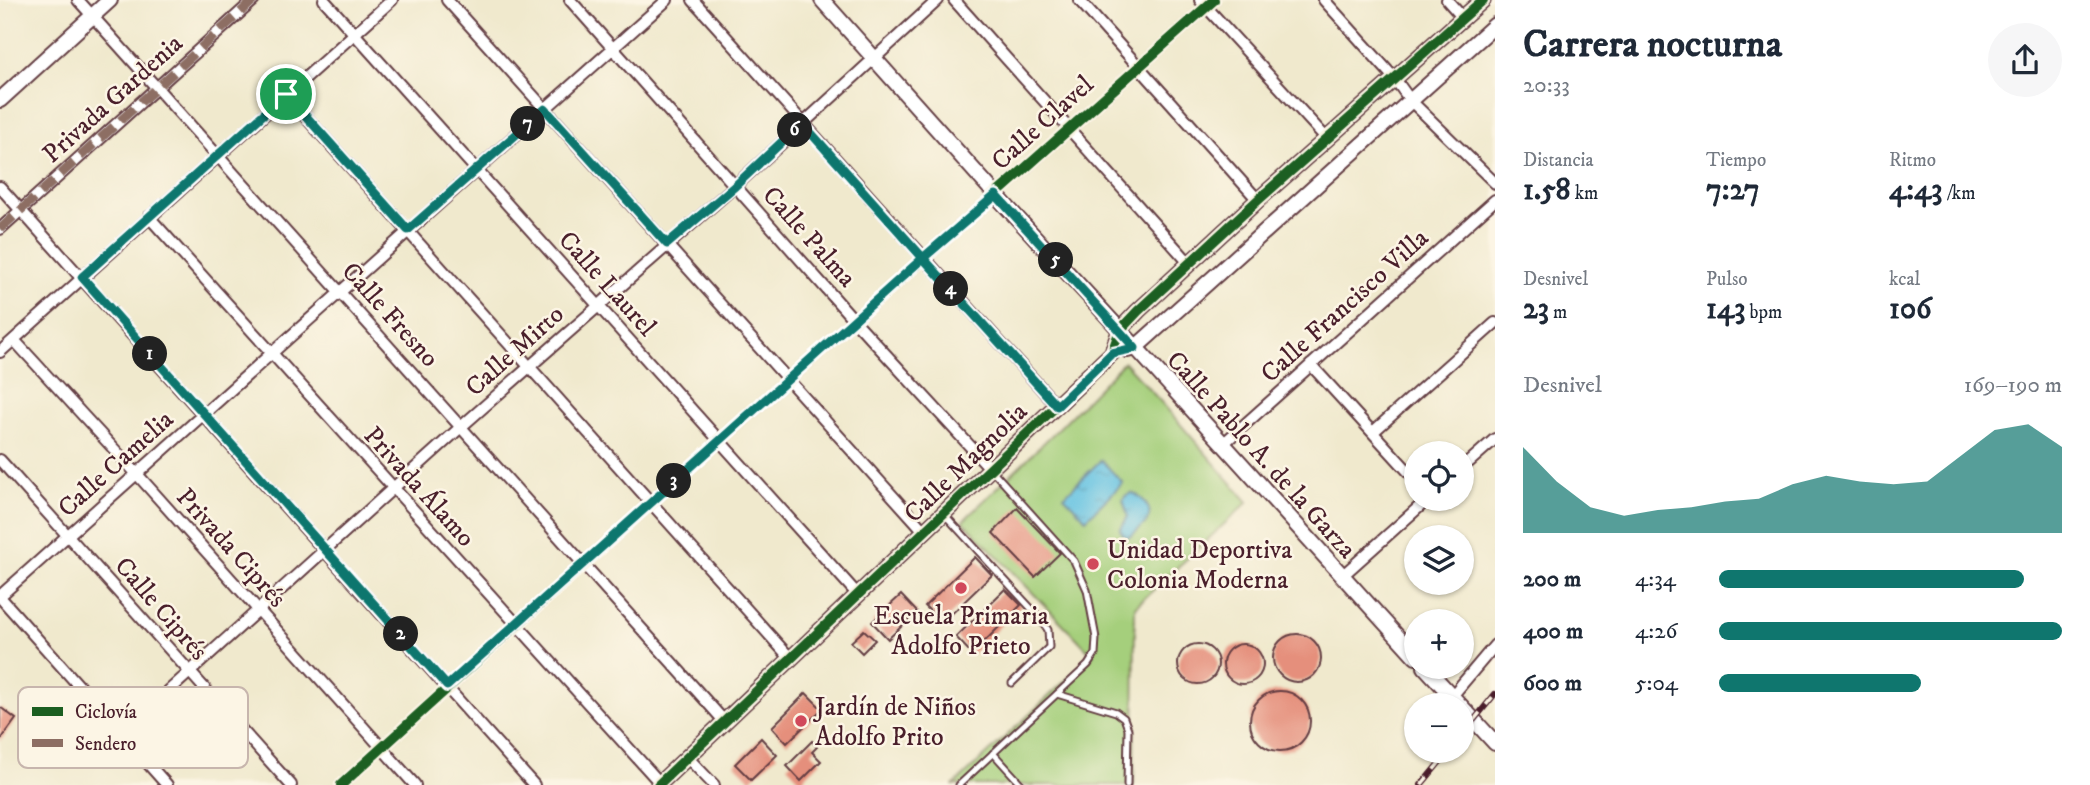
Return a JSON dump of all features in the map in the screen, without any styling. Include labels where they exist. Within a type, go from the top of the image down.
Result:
[{"type":"street","name":"Calle Fresno","points":[[78,0],[725,722]]},
{"type":"street","points":[[0,100],[110,0]]},
{"type":"street","name":"Privada Gardenia","points":[[0,229],[254,0]]},
{"type":"street","name":"Calle Laurel","points":[[324,0],[858,595]]},
{"type":"street","points":[[0,352],[392,0]]},
{"type":"street","points":[[447,0],[925,532]]},
{"type":"street","name":"Calle Palma","points":[[570,0],[854,320],[991,469]]},
{"type":"street","name":"Calle Camelia","points":[[0,596],[667,0]]},
{"type":"street","points":[[693,0],[1057,406]]},
{"type":"street","name":"Calle Pablo A. de la Garza","points":[[822,0],[1404,644]]},
{"type":"street","name":"Calle Mirto","points":[[173,687],[462,426],[735,186],[938,0]]},
{"type":"street","points":[[954,0],[1190,264]]},
{"type":"street","points":[[1079,0],[1258,200]]},
{"type":"street","points":[[1324,0],[1395,79],[1410,100],[1495,183]]},
{"type":"street","points":[[1447,0],[1463,18]]},
{"type":"street","name":"Calle Magnolia","points":[[659,784],[1112,353],[1120,330],[1138,311],[1483,0]]},
{"type":"street","points":[[1207,2],[1327,139]]},
{"type":"street","name":"Calle Clavel","points":[[341,785],[583,563],[996,195],[1207,2]]},
{"type":"street","points":[[1112,353],[1135,348],[1495,24]]},
{"type":"street","points":[[286,94],[791,659]]},
{"type":"street","points":[[0,187],[534,785]]},
{"type":"street","name":"Calle Francisco Villa","points":[[1223,444],[1495,200]]},
{"type":"street","name":"Privada Álamo","points":[[149,217],[659,784]]},
{"type":"street","points":[[1373,432],[1495,323]]},
{"type":"street","name":"Privada Ciprés","points":[[14,340],[415,785]]},
{"type":"street","points":[[1311,365],[1404,467]]},
{"type":"street","points":[[1474,458],[1495,439]]},
{"type":"street","name":"Calle Ciprés","points":[[0,460],[201,687]]},
{"type":"street","points":[[1342,576],[1415,511]]},
{"type":"street","points":[[0,596],[80,687]]},
{"type":"street","points":[[1464,693],[1495,645]]},
{"type":"street","points":[[1436,679],[1449,693]]},
{"type":"street","points":[[1474,720],[1495,743]]},
{"type":"street","name":"Calle Ciprés","points":[[248,738],[291,785]]},
{"type":"street","points":[[687,757],[713,785]]},
{"type":"street","points":[[152,768],[167,785]]},
{"type":"lane","points":[[959,785],[1088,665],[1095,654],[1096,638],[1087,590],[1074,561],[991,469]]},
{"type":"lane","points":[[944,514],[1048,630],[1049,647],[1012,683]]},
{"type":"lane","points":[[1057,694],[1116,712],[1124,718],[1128,729],[1127,785]]},
{"type":"lane","points":[[993,753],[1022,785]]},
{"type":"green space","name":"Unidad Deportiva Colonia Moderna","points":[[1124,362],[1248,502],[1135,607],[1134,785],[954,785],[1093,655],[963,521]]},
{"type":"water","points":[[1101,460],[1123,483],[1086,519],[1064,496]]},
{"type":"water","points":[[1132,493],[1143,500],[1150,514],[1142,527],[1125,537],[1120,530],[1128,516],[1123,500]]},
{"type":"building","points":[[1017,508],[1060,553],[1035,577],[993,533]]},
{"type":"building","points":[[975,557],[992,575],[942,623],[925,606]]},
{"type":"building","points":[[1005,589],[1021,605],[972,654],[956,637]]},
{"type":"building","points":[[901,595],[917,612],[888,639],[872,622]]},
{"type":"building","points":[[864,630],[875,640],[862,653],[851,642]]},
{"type":"building","points":[[1297,634],[1306,635],[1314,641],[1320,649],[1320,667],[1314,675],[1306,681],[1297,682],[1288,681],[1280,675],[1274,667],[1273,658],[1274,649],[1280,641],[1288,635]]},
{"type":"building","points":[[1198,644],[1212,650],[1218,664],[1212,678],[1198,684],[1184,678],[1178,664],[1184,650]]},
{"type":"building","points":[[1243,644],[1257,650],[1263,664],[1257,678],[1243,684],[1229,678],[1223,664],[1229,650]]},
{"type":"building","points":[[1274,691],[1286,691],[1305,704],[1310,721],[1308,733],[1297,746],[1286,751],[1274,751],[1255,738],[1250,727],[1250,715],[1263,696]]},
{"type":"building","points":[[806,693],[822,709],[787,743],[772,727]]},
{"type":"building","points":[[0,707],[16,719],[0,741]]},
{"type":"building","points":[[761,738],[777,755],[751,780],[735,764]]},
{"type":"building","points":[[812,741],[817,747],[812,752],[821,761],[801,781],[787,766]]},
{"type":"railway","points":[[1474,720],[1495,694]]},
{"type":"railway","points":[[1421,785],[1439,763]]},
{"type":"marked path","points":[[0,229],[254,0]]},
{"type":"cycle path","points":[[341,785],[719,441],[1214,0]]},
{"type":"cycle path","points":[[658,785],[1112,353],[1120,330],[1138,311],[1483,0]]},
{"type":"place","name":"Unidad Deportiva Colonia Moderna","points":[[1093,564]]},
{"type":"place","name":"Escuela Primaria Adolfo Prieto","points":[[961,588]]},
{"type":"place","name":"Jardín de Niños Adolfo Prito","points":[[801,721]]},
{"type":"route","points":[[286,94],[82,277],[447,686],[923,258],[1057,406],[1112,353],[1135,348],[996,195],[923,258],[802,123],[735,186],[667,244],[545,109],[408,230],[286,94]]}]
